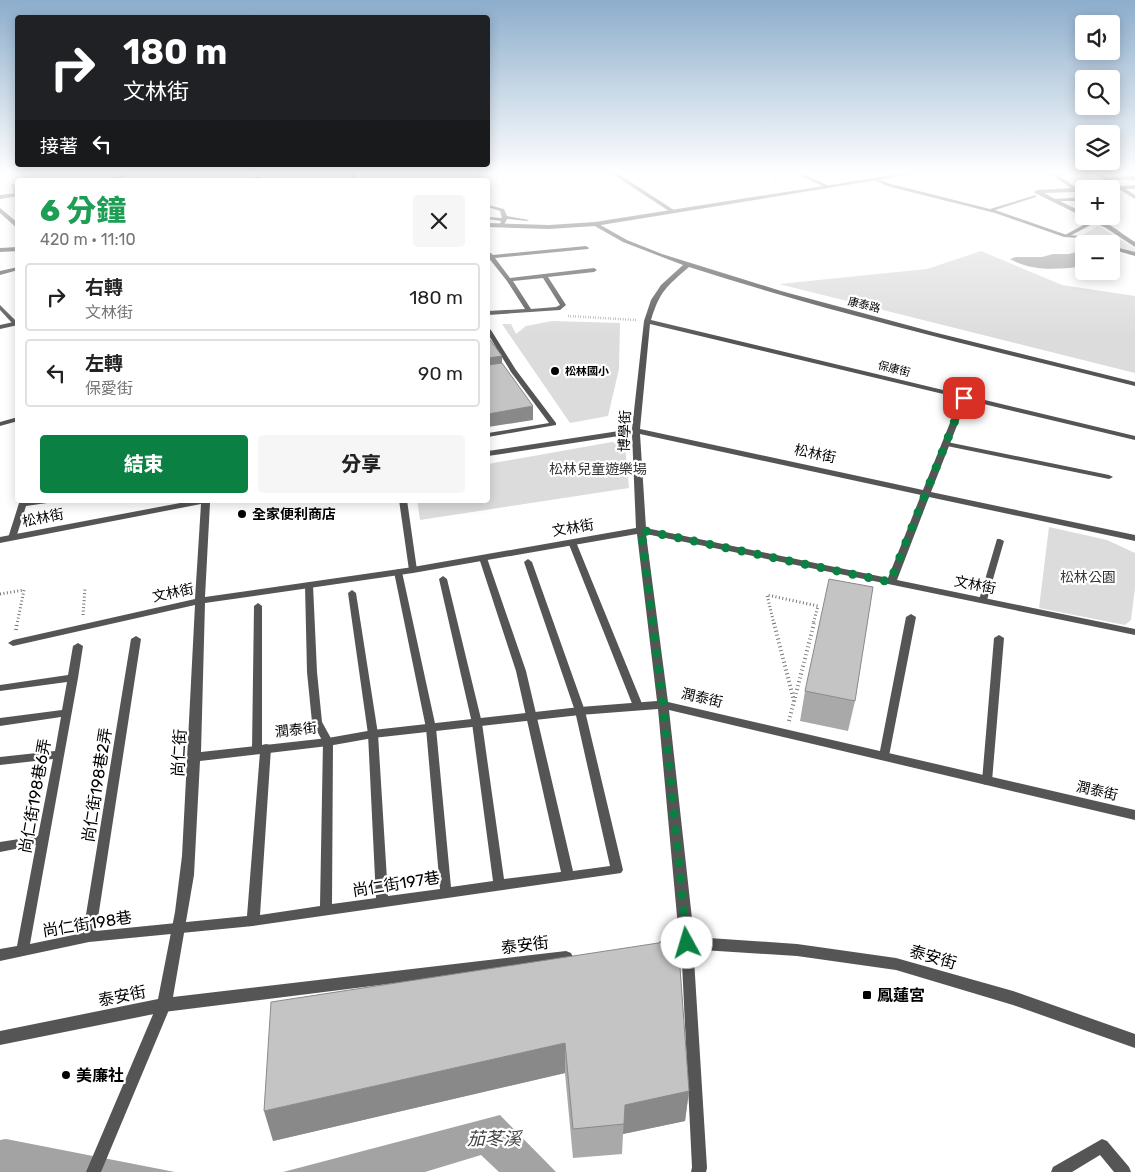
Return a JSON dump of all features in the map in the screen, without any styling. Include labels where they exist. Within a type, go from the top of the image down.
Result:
[{"type":"street","name":"康泰路","points":[[600,228],[607,233],[688,264],[796,298],[1135,384]]},
{"type":"street","points":[[1066,236],[1083,228]]},
{"type":"street","points":[[1109,228],[1135,245]]},
{"type":"street","points":[[0,250],[15,249]]},
{"type":"street","name":"博學街","points":[[687,943],[663,704],[641,530],[636,431],[647,321],[654,300],[663,286],[688,264]]},
{"type":"street","name":"保康街","points":[[647,321],[1135,438]]},
{"type":"street","points":[[0,327],[15,323]]},
{"type":"street","points":[[890,582],[964,398]]},
{"type":"street","name":"松林街","points":[[490,454],[636,431],[1135,538]]},
{"type":"street","name":"松林街","points":[[0,540],[192,503]]},
{"type":"street","name":"尚仁街","points":[[164,1005],[180,928],[189,856],[195,757],[200,602],[205,552],[207,503]]},
{"type":"street","name":"文林街","points":[[13,643],[200,602],[413,570],[641,530],[1135,632]]},
{"type":"street","name":"潤泰街","points":[[195,757],[328,742],[373,734],[580,711],[663,704],[1135,815]]},
{"type":"street","name":"泰安街","points":[[648,948],[687,943],[797,950],[896,964],[1014,998],[1135,1041]]},
{"type":"street","name":"泰安街","points":[[0,1038],[164,1005],[579,956]]},
{"type":"lane","points":[[1042,228],[1066,236],[1075,237]]},
{"type":"lane","points":[[490,255],[586,248]]},
{"type":"lane","points":[[1120,250],[1135,254]]},
{"type":"lane","points":[[490,257],[509,280],[528,309]]},
{"type":"lane","points":[[0,273],[15,269]]},
{"type":"lane","points":[[509,280],[594,270]]},
{"type":"lane","points":[[490,313],[528,309],[535,312],[558,309],[563,305],[546,276]]},
{"type":"lane","points":[[0,307],[15,322]]},
{"type":"lane","points":[[490,333],[513,371],[554,424],[490,435]]},
{"type":"lane","points":[[504,372],[513,371]]},
{"type":"lane","points":[[0,423],[15,420]]},
{"type":"lane","points":[[947,444],[1109,477]]},
{"type":"lane","points":[[12,538],[24,503]]},
{"type":"lane","points":[[403,503],[413,570]]},
{"type":"lane","points":[[983,600],[1000,541]]},
{"type":"lane","points":[[572,542],[638,706]]},
{"type":"lane","points":[[483,558],[521,671],[568,876]]},
{"type":"lane","points":[[528,562],[580,711]]},
{"type":"lane","points":[[398,572],[431,728],[446,893]]},
{"type":"lane","points":[[443,579],[477,723],[499,885]]},
{"type":"lane","points":[[308,585],[312,672],[317,722],[328,742],[326,911]]},
{"type":"lane","points":[[352,593],[373,734],[382,903]]},
{"type":"lane","points":[[253,921],[261,749],[258,606]]},
{"type":"lane","points":[[884,756],[911,618]]},
{"type":"lane","points":[[987,781],[999,638]]},
{"type":"lane","name":"尚仁街198巷2弄","points":[[90,937],[136,639]]},
{"type":"lane","name":"尚仁街198巷6弄","points":[[22,951],[78,646]]},
{"type":"lane","points":[[0,688],[73,678]]},
{"type":"lane","name":"尚仁街197巷","points":[[180,928],[253,921],[499,885],[617,870],[580,711]]},
{"type":"lane","points":[[0,722],[67,713]]},
{"type":"lane","points":[[0,761],[59,754]]},
{"type":"lane","points":[[0,847],[44,839]]},
{"type":"lane","name":"尚仁街198巷","points":[[0,955],[90,937],[180,928]]},
{"type":"lane","points":[[687,943],[699,1170]]},
{"type":"lane","points":[[93,1172],[164,1005]]},
{"type":"lane","points":[[1058,1172],[1102,1146],[1124,1172]]},
{"type":"path","points":[[561,316],[624,318],[647,321]]},
{"type":"path","points":[[82,628],[85,588]]},
{"type":"path","points":[[0,594],[24,590],[13,643]]},
{"type":"path","points":[[786,733],[818,606],[767,595],[794,701]]},
{"type":"green space","points":[[1095,228],[1101,228],[1113,235],[1083,235]]},
{"type":"green space","points":[[1120,239],[1135,248],[1135,253],[1120,249]]},
{"type":"green space","points":[[981,251],[1062,285],[1135,296],[1135,373],[779,284],[927,269]]},
{"type":"green space","points":[[552,321],[620,323],[619,369],[608,416],[570,423],[502,324],[511,324],[516,334],[526,326]]},
{"type":"green space","name":"松林兒童遊樂場","points":[[612,442],[625,446],[629,488],[420,520],[417,503],[490,503],[490,464]]},
{"type":"green space","name":"松林公園","points":[[1049,527],[1107,540],[1135,553],[1135,588],[1131,620],[1125,625],[1039,608]]},
{"type":"water","points":[[1075,252],[1075,267],[1036,268],[1010,259],[1016,257]]},
{"type":"water","name":"茄苳溪","points":[[500,1115],[556,1172],[499,1172],[481,1155],[425,1172],[283,1172]]},
{"type":"water","points":[[6,1139],[175,1172],[0,1172],[0,1140]]},
{"type":"building","points":[[490,340],[502,356],[490,358]]},
{"type":"building","points":[[502,363],[533,406],[490,414],[490,365]]},
{"type":"building","points":[[829,579],[873,587],[855,701],[805,691]]},
{"type":"building","points":[[678,940],[689,1091],[625,1105],[624,1124],[573,1129],[565,1043],[264,1111],[271,1002]]},
{"type":"place","name":"松林國小","points":[[555,371]]},
{"type":"place","name":"全家便利商店","points":[[242,514]]},
{"type":"place","name":"鳳蓮宮","points":[[867,995]]},
{"type":"place","name":"美廉社","points":[[66,1075]]},
{"type":"route","points":[[687,943],[663,704],[641,530],[890,582],[964,398]]}]
